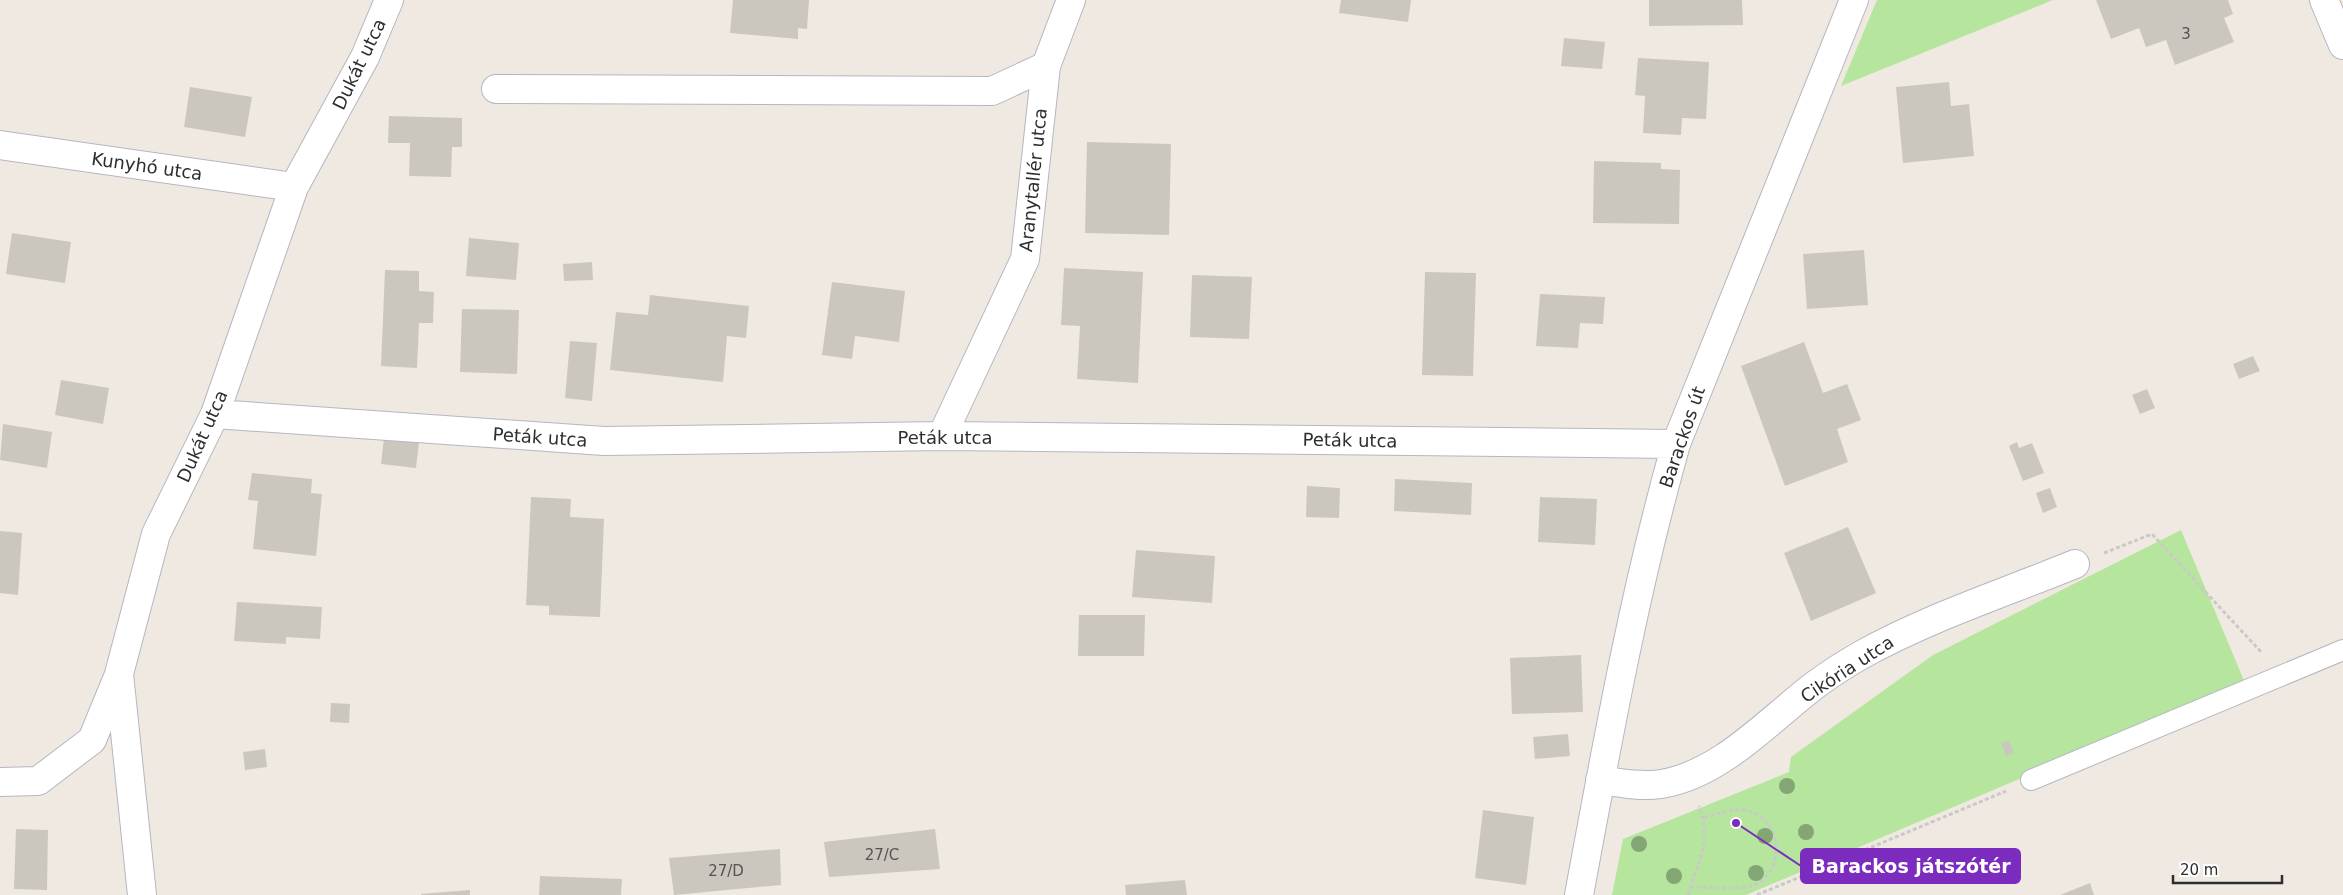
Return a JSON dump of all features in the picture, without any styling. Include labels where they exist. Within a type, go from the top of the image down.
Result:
[{"type":"street","name":"Dukát utca","points":[[142,895],[119,674],[156,534],[215,414],[294,186],[365,57],[389,0]]},
{"type":"street","name":"Aranytallér utca","points":[[942,436],[1025,259],[1046,66],[1071,0]]},
{"type":"street","name":"Barackos út","points":[[1579,895],[1600,780],[1644,569],[1676,444],[1854,0]]},
{"type":"street","points":[[2324,0],[2343,45]]},
{"type":"street","points":[[496,88],[992,90],[1046,66]]},
{"type":"street","name":"Kunyhó utca","points":[[0,145],[294,186]]},
{"type":"street","name":"Peták utca","points":[[215,414],[604,441],[942,436],[1676,444]]},
{"type":"street","name":"Cikória utca","points":[[1600,780],[1627,784],[1660,784],[1688,778],[1744,745],[1816,684],[1861,655],[1911,629],[2075,564]]},
{"type":"street","points":[[0,782],[38,781],[92,740],[119,674]]},
{"type":"lane","points":[[2031,780],[2343,650]]},
{"type":"path","points":[[2075,564],[2152,534],[2282,676]]},
{"type":"path","points":[[1757,895],[2031,780]]},
{"type":"path","points":[[1688,895],[1704,850],[1705,834],[1703,818],[1699,808]]},
{"type":"path","points":[[1690,887],[1749,887],[1760,882],[1770,872],[1776,858],[1776,841],[1771,826],[1761,816],[1746,810],[1730,810],[1703,818]]},
{"type":"green space","points":[[1877,0],[2053,0],[1841,86]]},
{"type":"green space","points":[[2181,530],[2245,683],[1746,895],[1612,895],[1623,839],[1789,772],[1791,757],[1933,655]]},
{"type":"building","points":[[733,0],[809,0],[807,29],[798,28],[798,39],[730,33]]},
{"type":"building","points":[[1341,0],[1411,0],[1408,22],[1339,13]]},
{"type":"building","points":[[1649,0],[1742,0],[1743,25],[1649,26]]},
{"type":"building","points":[[2096,0],[2228,0],[2233,14],[2224,18],[2234,42],[2175,65],[2166,40],[2146,47],[2139,28],[2111,39]]},
{"type":"building","points":[[1564,38],[1605,42],[1602,69],[1561,66]]},
{"type":"building","points":[[1638,58],[1709,62],[1706,119],[1682,118],[1681,135],[1643,133],[1645,96],[1635,95]]},
{"type":"building","points":[[1949,82],[1951,106],[1969,104],[1974,156],[1903,163],[1896,87]]},
{"type":"building","points":[[190,87],[252,97],[245,137],[184,127]]},
{"type":"building","points":[[389,116],[462,118],[462,147],[452,147],[451,177],[409,176],[410,143],[388,143]]},
{"type":"building","points":[[1087,142],[1171,144],[1169,235],[1085,233]]},
{"type":"building","points":[[1594,161],[1661,163],[1661,169],[1680,170],[1679,224],[1593,223]]},
{"type":"building","points":[[12,233],[71,242],[65,283],[6,274]]},
{"type":"building","points":[[469,238],[519,243],[516,280],[466,276]]},
{"type":"building","points":[[1864,250],[1868,305],[1807,309],[1803,254]]},
{"type":"building","points":[[592,262],[593,280],[564,281],[563,264]]},
{"type":"building","points":[[1064,268],[1143,272],[1138,383],[1077,379],[1080,326],[1061,325]]},
{"type":"building","points":[[385,270],[419,271],[419,291],[434,292],[433,323],[419,323],[417,368],[381,366]]},
{"type":"building","points":[[1425,272],[1476,273],[1473,376],[1422,375]]},
{"type":"building","points":[[1192,275],[1252,277],[1249,339],[1190,337]]},
{"type":"building","points":[[832,282],[905,291],[899,342],[855,336],[852,359],[822,355]]},
{"type":"building","points":[[1540,294],[1605,297],[1603,324],[1580,323],[1578,348],[1536,346]]},
{"type":"building","points":[[650,295],[749,306],[746,338],[727,336],[723,382],[610,370],[616,312],[648,315]]},
{"type":"building","points":[[462,309],[519,310],[517,374],[460,372]]},
{"type":"building","points":[[570,341],[597,343],[592,401],[565,398]]},
{"type":"building","points":[[1804,342],[1823,393],[1847,384],[1861,420],[1837,429],[1848,462],[1785,486],[1741,366]]},
{"type":"building","points":[[2253,356],[2260,371],[2239,379],[2233,364]]},
{"type":"building","points":[[61,380],[109,388],[103,424],[55,415]]},
{"type":"building","points":[[2147,389],[2155,408],[2140,414],[2132,395]]},
{"type":"building","points":[[3,424],[52,432],[47,468],[0,460]]},
{"type":"building","points":[[384,438],[419,442],[416,468],[381,464]]},
{"type":"building","points":[[2017,442],[2019,448],[2032,443],[2044,473],[2023,481],[2009,446]]},
{"type":"building","points":[[252,473],[312,479],[311,493],[322,494],[316,556],[253,549],[258,501],[248,500]]},
{"type":"building","points":[[1395,479],[1472,483],[1471,515],[1394,511]]},
{"type":"building","points":[[1307,486],[1340,488],[1339,518],[1306,517]]},
{"type":"building","points":[[2050,488],[2057,507],[2043,513],[2036,493]]},
{"type":"building","points":[[531,497],[571,499],[570,517],[604,519],[600,617],[549,615],[549,606],[526,605]]},
{"type":"building","points":[[1540,497],[1597,499],[1595,545],[1538,542]]},
{"type":"building","points":[[1848,527],[1876,593],[1811,621],[1784,553]]},
{"type":"building","points":[[0,531],[22,533],[18,595],[0,593]]},
{"type":"building","points":[[1136,550],[1215,556],[1212,603],[1132,597]]},
{"type":"building","points":[[237,602],[322,607],[320,639],[286,637],[286,644],[234,641]]},
{"type":"building","points":[[1079,615],[1145,615],[1144,656],[1078,656]]},
{"type":"building","points":[[1581,655],[1583,712],[1512,714],[1510,658]]},
{"type":"building","points":[[331,703],[350,704],[349,723],[330,722]]},
{"type":"building","points":[[1568,734],[1570,756],[1535,759],[1533,737]]},
{"type":"building","points":[[2008,740],[2014,753],[2006,756],[2001,743]]},
{"type":"building","points":[[265,749],[267,767],[245,770],[243,752]]},
{"type":"building","points":[[1483,810],[1534,817],[1526,885],[1475,878]]},
{"type":"building","points":[[16,829],[48,830],[47,890],[14,889]]},
{"type":"building","points":[[935,829],[940,869],[829,877],[824,842]]},
{"type":"building","points":[[780,849],[781,885],[674,895],[669,858]]},
{"type":"building","points":[[540,876],[622,879],[621,895],[539,895]]},
{"type":"building","points":[[1185,880],[1187,895],[1126,895],[1125,885]]},
{"type":"building","points":[[2090,883],[2094,895],[2060,895]]},
{"type":"building","points":[[470,890],[470,895],[421,895],[421,894]]},
{"type":"place","name":"Barackos játszótér","points":[[1736,823]]}]
